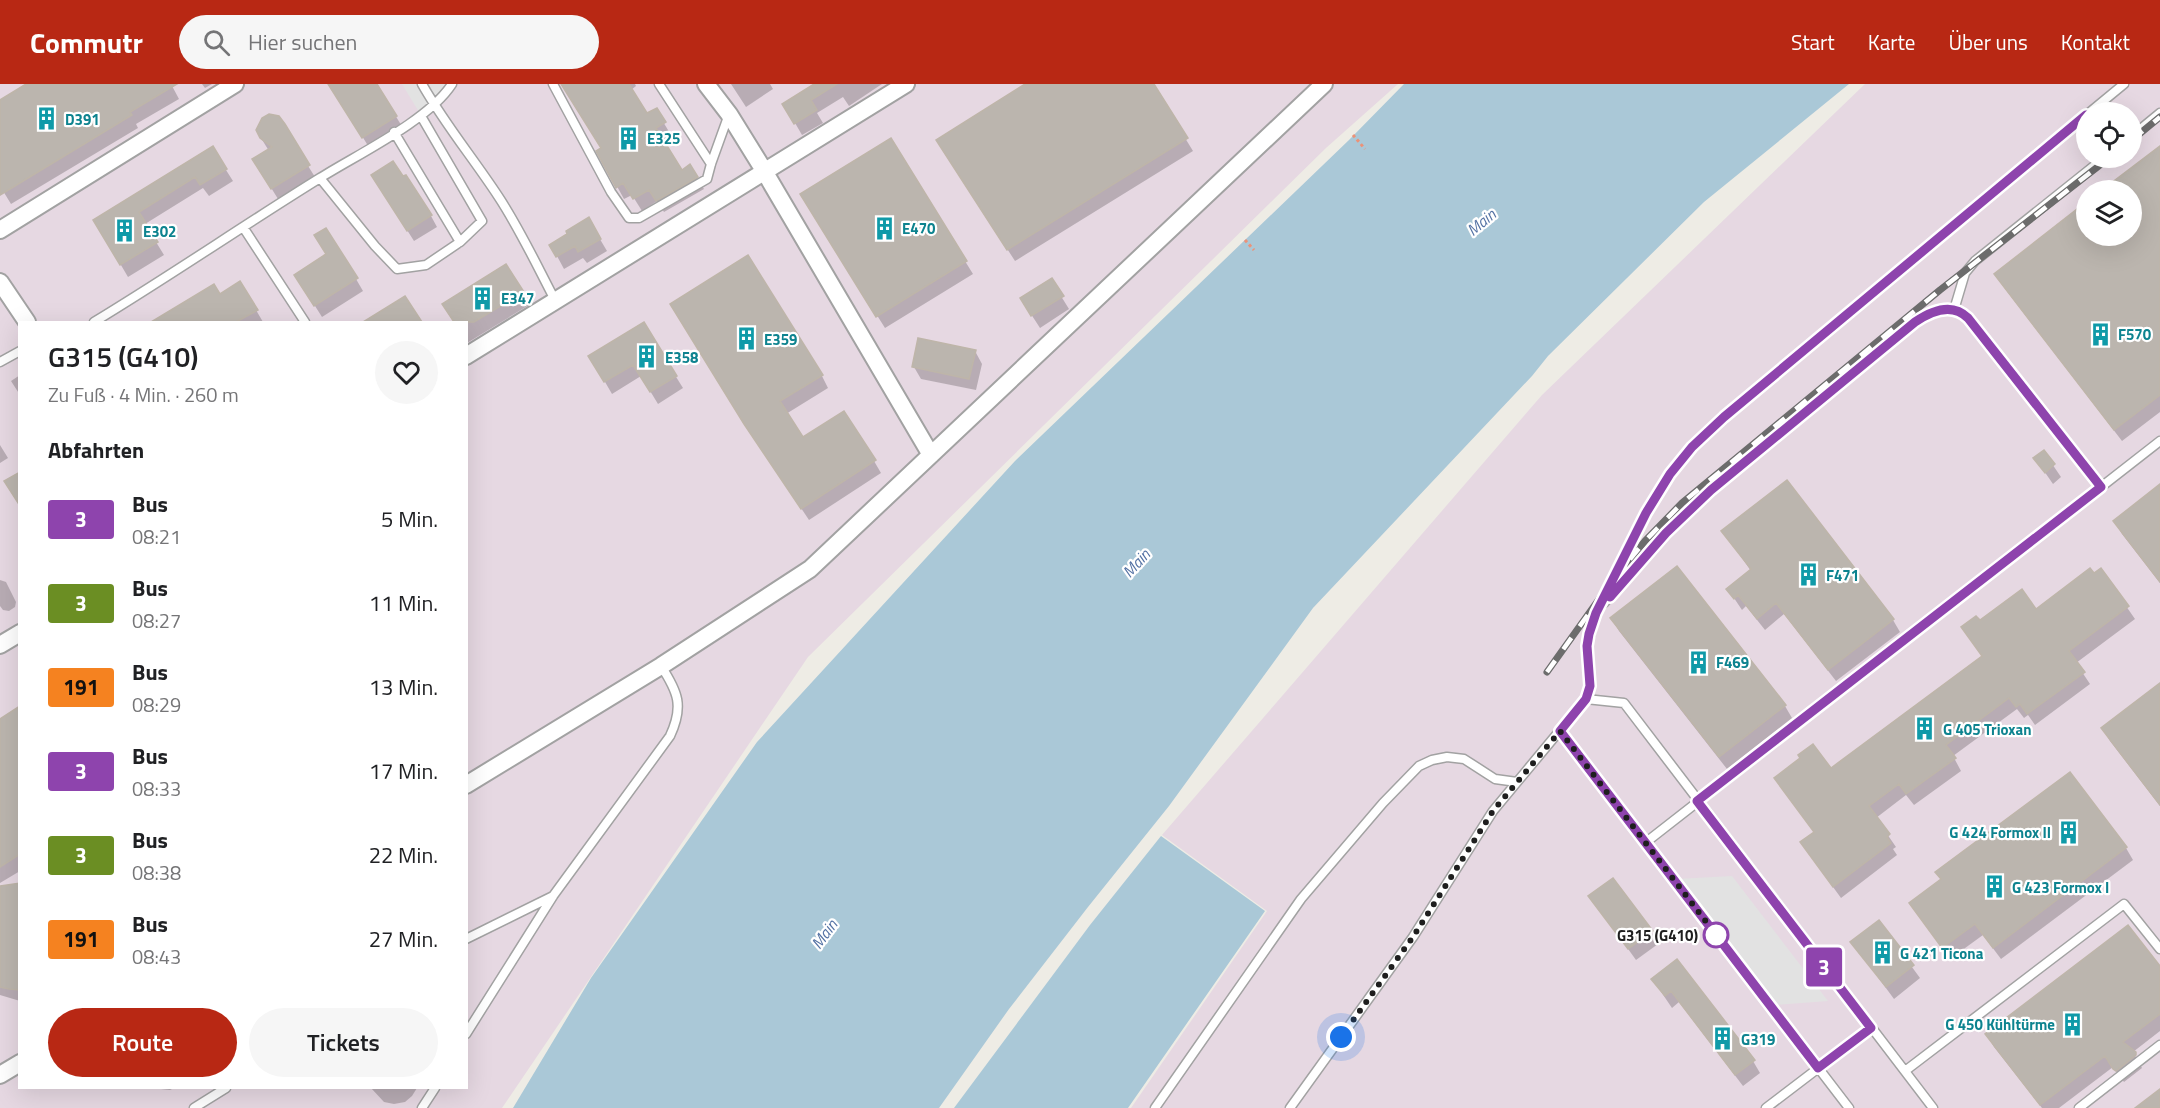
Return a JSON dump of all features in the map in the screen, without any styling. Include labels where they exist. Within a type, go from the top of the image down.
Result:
[{"type":"street","points":[[0,230],[235,84]]},
{"type":"street","points":[[706,84],[729,114],[765,172],[931,455]]},
{"type":"street","points":[[468,355],[906,84]]},
{"type":"street","points":[[468,784],[661,666],[810,569],[1324,84]]},
{"type":"street","points":[[0,282],[26,321]]},
{"type":"street","points":[[0,645],[18,634]]},
{"type":"street","points":[[0,1075],[18,1064]]},
{"type":"lane","points":[[422,84],[498,196],[521,234],[556,302]]},
{"type":"lane","points":[[96,321],[421,116],[452,84]]},
{"type":"lane","points":[[553,84],[611,192],[629,218],[639,218],[707,179],[729,114]]},
{"type":"lane","points":[[659,84],[711,164]]},
{"type":"lane","points":[[2102,102],[2124,84]]},
{"type":"lane","points":[[2142,128],[2160,113]]},
{"type":"lane","points":[[320,178],[375,246],[397,269],[426,265],[460,242],[482,221],[421,116]]},
{"type":"lane","points":[[1290,1108],[1413,937],[1493,811],[1586,699],[1590,686],[1587,646],[1596,613],[1646,513],[1670,474],[1692,447],[1724,417],[2076,124]]},
{"type":"lane","points":[[394,132],[460,242]]},
{"type":"lane","points":[[1954,310],[1965,273],[1975,261],[2091,168]]},
{"type":"lane","points":[[243,227],[304,321]]},
{"type":"lane","points":[[1596,613],[1666,533],[1711,490],[1915,322],[1926,314],[1940,309],[1954,310],[1968,318],[2101,487]]},
{"type":"lane","points":[[0,362],[18,352]]},
{"type":"lane","points":[[1645,843],[2160,441]]},
{"type":"lane","points":[[468,1031],[553,896],[670,736],[676,723],[677,693],[661,666]]},
{"type":"lane","points":[[1586,699],[1624,703],[1933,1108]]},
{"type":"lane","points":[[1560,731],[1849,1108]]},
{"type":"lane","points":[[1155,1108],[1301,899],[1383,803],[1419,766],[1447,756],[1464,759],[1495,779],[1509,783],[1516,782]]},
{"type":"lane","points":[[468,938],[553,896]]},
{"type":"lane","points":[[1905,1071],[2124,904],[2160,949]]},
{"type":"lane","points":[[1766,1108],[1871,1028]]},
{"type":"lane","points":[[2079,1108],[2160,1045]]},
{"type":"lane","points":[[194,1108],[224,1089]]},
{"type":"lane","points":[[422,1108],[434,1089]]},
{"type":"path","points":[[1353,135],[1365,149]]},
{"type":"path","points":[[1245,240],[1254,250]]},
{"type":"shaded area","points":[[0,84],[1398,84],[1326,148],[808,657],[502,1108],[0,1108]]},
{"type":"shaded area","points":[[402,84],[444,84],[449,93],[419,112]]},
{"type":"shaded area","points":[[1865,84],[2160,84],[2160,1108],[1131,1108],[1267,911],[1162,835],[1542,395]]},
{"type":"shaded area","points":[[1732,876],[1828,1001],[1773,1005],[1676,879]]},
{"type":"water","name":"Main","points":[[1404,84],[1849,84],[1704,202],[1548,356],[1532,376],[1313,608],[1169,806],[1009,1009],[939,1108],[513,1108],[591,978],[757,742],[1015,461],[1349,140]]},
{"type":"water","points":[[1161,836],[1265,911],[1128,1108],[954,1108],[1090,925]]},
{"type":"building","points":[[26,84],[177,84],[130,112],[132,115],[0,195],[0,100]]},
{"type":"building","points":[[328,84],[377,84],[397,116],[362,138]]},
{"type":"building","name":"E325","points":[[561,84],[629,84],[647,113],[657,108],[666,122],[656,128],[682,170],[690,164],[698,177],[656,201],[649,190],[633,199],[623,183],[616,188],[596,151],[601,148]]},
{"type":"building","points":[[814,84],[837,84],[811,100],[817,110],[794,124],[782,104]]},
{"type":"building","points":[[1025,84],[1154,84],[1188,138],[1007,250],[936,140]]},
{"type":"building","points":[[269,114],[279,116],[310,165],[271,189],[252,159],[272,147],[260,138],[256,130],[262,118]]},
{"type":"building","name":"E470","points":[[891,138],[967,261],[876,317],[800,194]]},
{"type":"building","points":[[213,146],[227,169],[200,185],[195,177],[139,212],[158,242],[120,265],[93,220]]},
{"type":"building","name":"F570","points":[[2160,146],[2160,395],[2114,430],[1994,274],[2076,210],[2076,246],[2142,246],[2142,180],[2115,180],[2131,168],[2142,168],[2142,160]]},
{"type":"building","points":[[393,161],[403,176],[406,175],[432,215],[407,231],[371,175]]},
{"type":"building","points":[[589,217],[601,239],[578,252],[575,246],[556,257],[549,245]]},
{"type":"building","points":[[326,228],[358,278],[314,306],[294,275],[326,254],[314,235]]},
{"type":"building","name":"E359","points":[[748,255],[823,375],[780,401],[803,437],[844,411],[876,460],[801,509],[744,424],[670,304]]},
{"type":"building","name":"E347","points":[[506,264],[524,292],[474,322],[453,321],[442,304]]},
{"type":"building","points":[[1052,278],[1064,296],[1031,316],[1020,298]]},
{"type":"building","points":[[240,281],[258,310],[238,321],[153,321],[214,284],[220,294]]},
{"type":"building","points":[[405,296],[421,321],[365,321]]},
{"type":"building","name":"E358","points":[[644,322],[677,376],[650,392],[633,365],[604,382],[588,356]]},
{"type":"building","points":[[918,338],[976,350],[969,379],[912,367]]},
{"type":"building","points":[[2044,450],[2055,464],[2045,473],[2033,458]]},
{"type":"building","points":[[18,473],[18,503],[4,481]]},
{"type":"building","name":"F471","points":[[1787,480],[1894,619],[1828,670],[1776,603],[1757,619],[1738,595],[1734,599],[1726,589],[1751,569],[1721,531]]},
{"type":"building","points":[[2160,484],[2160,582],[2113,521]]},
{"type":"building","name":"F469","points":[[1677,566],[1786,705],[1719,757],[1610,618]]},
{"type":"building","name":"G 405 Trioxan","points":[[2090,568],[2094,573],[2101,568],[2129,606],[2069,651],[2085,672],[2027,714],[2020,704],[2016,707],[2009,698],[1946,745],[1956,758],[1906,794],[1899,784],[1869,806],[1890,834],[1887,837],[1891,843],[1833,887],[1800,842],[1814,832],[1774,778],[1800,758],[1798,755],[1813,744],[1831,768],[1982,656],[1961,627],[1976,616],[1980,620],[2022,589],[2036,609]]},
{"type":"building","points":[[2160,683],[2160,805],[2101,728]]},
{"type":"building","points":[[18,707],[18,855],[0,867],[0,719]]},
{"type":"building","points":[[2070,772],[2127,847],[1993,948],[1975,924],[1942,948],[1909,903],[1941,879],[1935,872]]},
{"type":"building","points":[[1613,878],[1653,931],[1628,949],[1588,896]]},
{"type":"building","points":[[18,883],[18,990],[0,987],[0,886]]},
{"type":"building","name":"G 421 Ticona","points":[[1879,920],[1914,965],[1886,987],[1850,942]]},
{"type":"building","name":"G 450 Kühltürme","points":[[2128,925],[2160,966],[2160,1014],[2123,1042],[2136,1052],[2136,1055],[2116,1071],[2105,1056],[2040,1105],[1985,1034]]},
{"type":"building","name":"G319","points":[[1677,959],[1755,1060],[1735,1075],[1671,991],[1665,996],[1651,979]]},
{"type":"building","points":[[2160,1089],[2160,1108],[2135,1108]]},
{"type":"railway","points":[[2142,132],[2160,117]]},
{"type":"railway","points":[[1547,672],[1612,581],[1645,541],[1682,503],[1940,290],[2096,168]]},
{"type":"bus line","name":"3","points":[[1610,597],[1666,533],[1711,490],[1915,322],[1926,314],[1940,309],[1954,310],[1968,318],[2101,487],[1697,801],[1871,1028],[1818,1068],[1560,731],[1586,699],[1590,686],[1587,646],[1596,613],[1646,513],[1670,474],[1692,447],[1724,417],[2076,123]]},
{"type":"place","name":"D391","points":[[47,119]]},
{"type":"place","name":"E325","points":[[629,138]]},
{"type":"place","name":"E470","points":[[884,228]]},
{"type":"place","name":"E302","points":[[125,231]]},
{"type":"place","name":"E347","points":[[483,298]]},
{"type":"place","name":"F570","points":[[2100,334]]},
{"type":"place","name":"E359","points":[[746,339]]},
{"type":"place","name":"E358","points":[[647,357]]},
{"type":"place","name":"F471","points":[[1808,575]]},
{"type":"place","name":"F469","points":[[1698,662]]},
{"type":"place","name":"G 405 Trioxan","points":[[1925,729]]},
{"type":"place","name":"G 424 Formox II","points":[[2069,832]]},
{"type":"place","name":"G 423 Formox I","points":[[1994,887]]},
{"type":"place","name":"G315 (G410)","points":[[1716,935]]},
{"type":"place","name":"G 421 Ticona","points":[[1882,953]]},
{"type":"place","name":"G 450 Kühltürme","points":[[2073,1024]]},
{"type":"place","name":"G319","points":[[1723,1039]]},
{"type":"route","points":[[1341,1037],[1413,937],[1493,811],[1560,731],[1716,935]]}]
